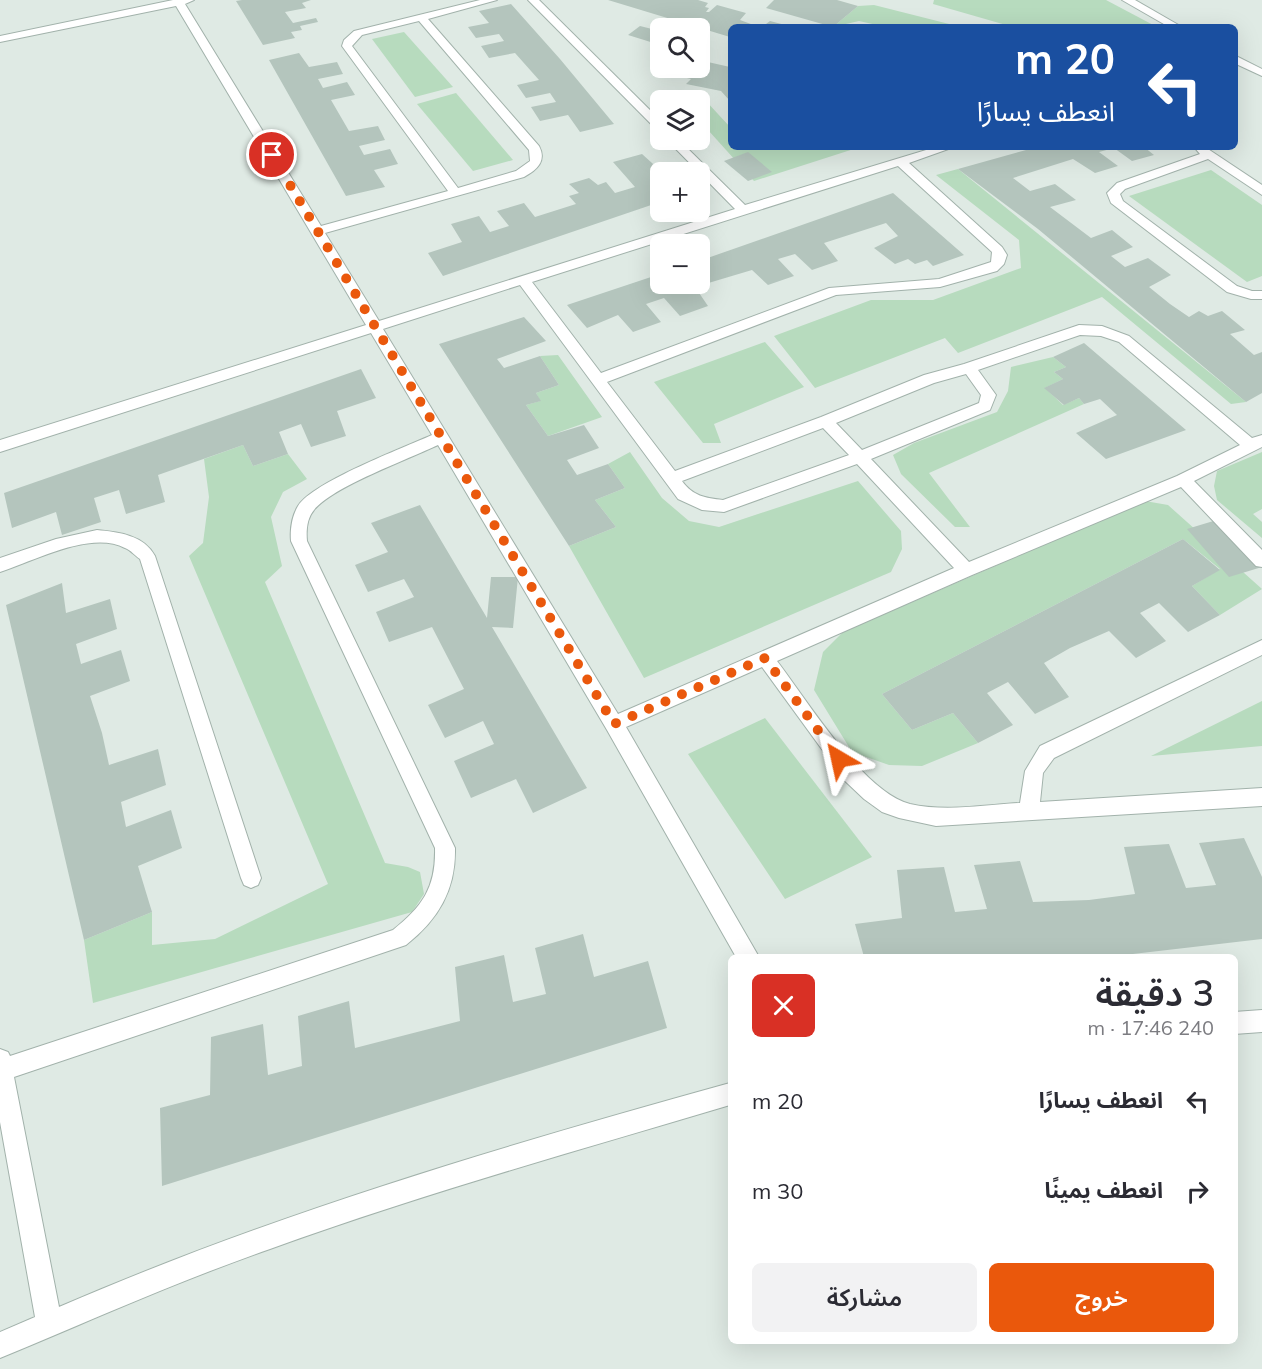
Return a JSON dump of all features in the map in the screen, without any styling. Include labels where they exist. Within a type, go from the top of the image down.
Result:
[{"type":"street","points":[[455,192],[347,46],[350,39],[358,33],[492,0]]},
{"type":"street","points":[[533,0],[650,117]]},
{"type":"street","points":[[1127,0],[1171,24]]},
{"type":"street","points":[[0,39],[183,1],[440,438],[614,724],[746,954]]},
{"type":"street","points":[[318,231],[520,174],[536,163],[538,156],[535,149],[420,17]]},
{"type":"street","points":[[1238,60],[1262,73]]},
{"type":"street","points":[[682,150],[742,210]]},
{"type":"street","points":[[0,446],[742,210],[939,150]]},
{"type":"street","points":[[1202,150],[1262,191]]},
{"type":"street","points":[[1209,155],[1121,186],[1113,193],[1114,198],[1117,203],[1232,289],[1251,295],[1262,295]]},
{"type":"street","points":[[598,380],[834,291],[940,283],[992,268],[997,264],[1000,255],[998,250],[902,162]]},
{"type":"street","points":[[524,281],[684,495],[702,504],[724,506],[860,457],[985,406],[988,401],[987,389],[969,368]]},
{"type":"street","points":[[614,724],[966,570],[1183,480],[1256,443],[1124,339],[1108,332],[1079,330],[969,368],[929,379],[826,421],[672,478]]},
{"type":"street","points":[[826,421],[966,570]]},
{"type":"street","points":[[49,1323],[1,1063],[399,938],[428,913],[444,882],[447,865],[445,848],[299,541],[298,530],[305,508],[324,490],[440,438]]},
{"type":"street","points":[[1183,480],[1262,561]]},
{"type":"street","points":[[0,565],[85,538],[100,536],[116,536],[140,547],[147,556],[251,878]]},
{"type":"street","points":[[1029,812],[1034,771],[1047,752],[1262,647]]},
{"type":"street","points":[[765,658],[852,775],[868,793],[888,806],[912,814],[936,817],[1262,797]]},
{"type":"street","points":[[1238,1023],[1262,1021]]},
{"type":"street","points":[[0,1345],[49,1323],[316,1219],[578,1136],[728,1095]]},
{"type":"green space","points":[[934,0],[1106,0],[1151,24],[1003,24],[933,4]]},
{"type":"green space","points":[[874,5],[949,24],[872,24],[859,21],[837,24],[858,6]]},
{"type":"green space","points":[[404,32],[453,87],[415,97],[372,39]]},
{"type":"green space","points":[[456,93],[513,160],[473,171],[417,104]]},
{"type":"green space","points":[[710,105],[728,125],[728,150],[851,150],[754,181],[710,132]]},
{"type":"green space","points":[[958,169],[1246,402],[1231,404],[1102,297],[958,353],[945,338],[815,388],[774,336],[871,300],[933,300],[1021,268],[1019,240],[936,175]]},
{"type":"green space","points":[[1211,170],[1262,205],[1262,276],[1247,282],[1129,196]]},
{"type":"green space","points":[[765,342],[804,387],[714,424],[721,443],[703,443],[654,382]]},
{"type":"green space","points":[[558,355],[602,417],[548,436],[526,405],[540,401],[536,393],[559,385],[540,356]]},
{"type":"green space","points":[[1053,357],[1066,367],[1054,372],[1063,379],[1045,388],[1063,405],[1079,398],[1084,404],[929,473],[970,527],[955,527],[901,474],[893,455],[914,443],[997,412],[1008,391],[1011,367]]},
{"type":"green space","points":[[243,445],[253,466],[288,454],[307,479],[283,492],[271,517],[282,566],[265,582],[385,863],[408,867],[420,872],[424,894],[412,912],[93,1003],[84,940],[152,912],[152,945],[215,939],[328,884],[189,556],[203,543],[209,497],[204,459]]},
{"type":"green space","points":[[630,452],[662,498],[689,521],[719,527],[858,481],[901,531],[902,549],[891,572],[644,678],[569,546],[616,527],[595,500],[625,488],[608,464]]},
{"type":"green space","points":[[1262,452],[1262,509],[1253,514],[1262,522],[1262,538],[1217,500],[1214,486],[1217,471]]},
{"type":"green space","points":[[1145,501],[1168,505],[1262,589],[1220,615],[1192,586],[1220,569],[1183,539],[882,694],[912,730],[953,713],[978,743],[922,766],[889,765],[852,752],[814,690],[823,652],[843,632]]},
{"type":"green space","points":[[1262,701],[1262,746],[1151,756]]},
{"type":"green space","points":[[765,718],[872,857],[785,899],[688,754]]},
{"type":"building","points":[[311,0],[302,3],[306,8],[285,12],[293,23],[316,18],[318,22],[300,26],[302,30],[291,32],[295,38],[263,45],[236,1]]},
{"type":"building","points":[[608,0],[698,0],[708,3],[705,7],[709,8],[706,12],[717,5],[746,13],[740,20],[751,24],[728,24],[728,36],[710,31],[710,18],[667,18]]},
{"type":"building","points":[[774,0],[837,0],[858,6],[837,24],[822,24],[766,8]]},
{"type":"building","points":[[511,4],[614,124],[580,132],[568,115],[540,121],[531,107],[556,102],[550,93],[526,98],[517,85],[539,80],[515,53],[489,58],[481,46],[504,41],[499,34],[476,38],[468,27],[489,23],[479,11]]},
{"type":"building","points":[[770,21],[781,24],[766,24]]},
{"type":"building","points":[[640,26],[650,28],[650,42],[628,35]]},
{"type":"building","points":[[299,53],[309,67],[337,62],[343,74],[318,79],[323,88],[347,82],[355,95],[331,100],[349,131],[378,126],[385,140],[359,146],[364,155],[390,149],[398,164],[374,170],[385,187],[346,196],[269,60]]},
{"type":"building","points":[[710,62],[728,67],[728,99],[721,91],[686,84],[691,79],[687,78],[710,78]]},
{"type":"building","points":[[1026,150],[1106,150],[1099,152],[1118,166],[1095,173],[1073,159],[1013,178],[1030,191],[1055,184],[1076,200],[1050,207],[1091,238],[1112,230],[1133,247],[1111,256],[1125,267],[1148,258],[1171,275],[1149,287],[1189,317],[1199,311],[1208,316],[1222,311],[1245,330],[1230,334],[1254,355],[1262,352],[1262,393],[1246,402],[1038,229],[958,169]]},
{"type":"building","points":[[1117,150],[1148,150],[1154,155],[1132,161]]},
{"type":"building","points":[[748,152],[772,172],[748,181],[724,161]]},
{"type":"building","points":[[642,154],[651,162],[650,205],[443,276],[428,253],[462,242],[451,224],[479,216],[490,232],[509,226],[497,211],[524,203],[535,217],[576,204],[569,196],[579,193],[569,184],[589,178],[598,185],[606,182],[615,193],[635,187],[613,162]]},
{"type":"building","points":[[893,193],[964,255],[933,266],[927,260],[915,264],[908,259],[895,264],[874,248],[898,236],[886,223],[824,243],[838,261],[812,270],[795,254],[778,259],[794,276],[768,285],[752,270],[710,283],[710,257]]},
{"type":"building","points":[[650,277],[650,294],[700,294],[708,306],[680,316],[664,298],[646,304],[661,322],[633,332],[618,315],[587,328],[567,305]]},
{"type":"building","points":[[524,317],[546,341],[497,359],[504,368],[540,356],[559,385],[536,393],[541,401],[526,405],[548,436],[584,425],[599,448],[567,460],[577,475],[608,464],[625,488],[595,500],[616,527],[569,546],[439,344]]},
{"type":"building","points":[[1084,343],[1186,430],[1106,459],[1076,433],[1117,415],[1100,399],[1084,404],[1079,398],[1064,405],[1044,388],[1063,379],[1054,372],[1066,367],[1053,357]]},
{"type":"building","points":[[361,369],[376,398],[337,411],[346,436],[311,447],[301,424],[279,432],[288,454],[253,466],[243,445],[158,475],[165,502],[126,514],[119,490],[94,498],[101,522],[62,535],[56,512],[12,528],[4,493]]},
{"type":"building","points":[[420,505],[487,618],[491,577],[518,577],[513,628],[492,627],[587,788],[533,813],[516,779],[471,798],[454,761],[494,744],[483,721],[445,738],[428,705],[464,689],[432,627],[389,642],[376,612],[414,597],[404,579],[368,592],[355,565],[388,552],[371,523]]},
{"type":"building","points":[[1220,519],[1262,567],[1229,577],[1187,529]]},
{"type":"building","points":[[1183,539],[1220,570],[1192,586],[1220,615],[1188,632],[1159,603],[1140,613],[1166,641],[1136,658],[1109,631],[1070,648],[1044,663],[1069,697],[1035,714],[1008,682],[987,693],[1013,725],[978,743],[953,713],[912,730],[882,694]]},
{"type":"building","points":[[62,583],[66,613],[110,599],[117,629],[76,644],[81,664],[121,650],[130,681],[90,696],[109,765],[158,749],[166,785],[121,802],[126,827],[171,810],[182,848],[138,866],[152,912],[84,940],[6,605]]},
{"type":"building","points":[[1244,838],[1262,877],[1262,939],[1133,954],[863,954],[855,924],[902,918],[897,870],[944,867],[955,912],[987,909],[974,865],[1020,861],[1033,902],[1089,900],[1135,894],[1124,847],[1169,844],[1186,888],[1216,885],[1199,843]]},
{"type":"building","points":[[583,934],[594,977],[648,961],[667,1028],[162,1186],[160,1108],[210,1095],[211,1037],[263,1024],[268,1075],[302,1066],[298,1016],[349,1001],[355,1048],[460,1021],[455,967],[504,955],[513,1002],[546,994],[535,948]]},
{"type":"route","points":[[272,155],[614,724],[765,658],[839,759]]}]
